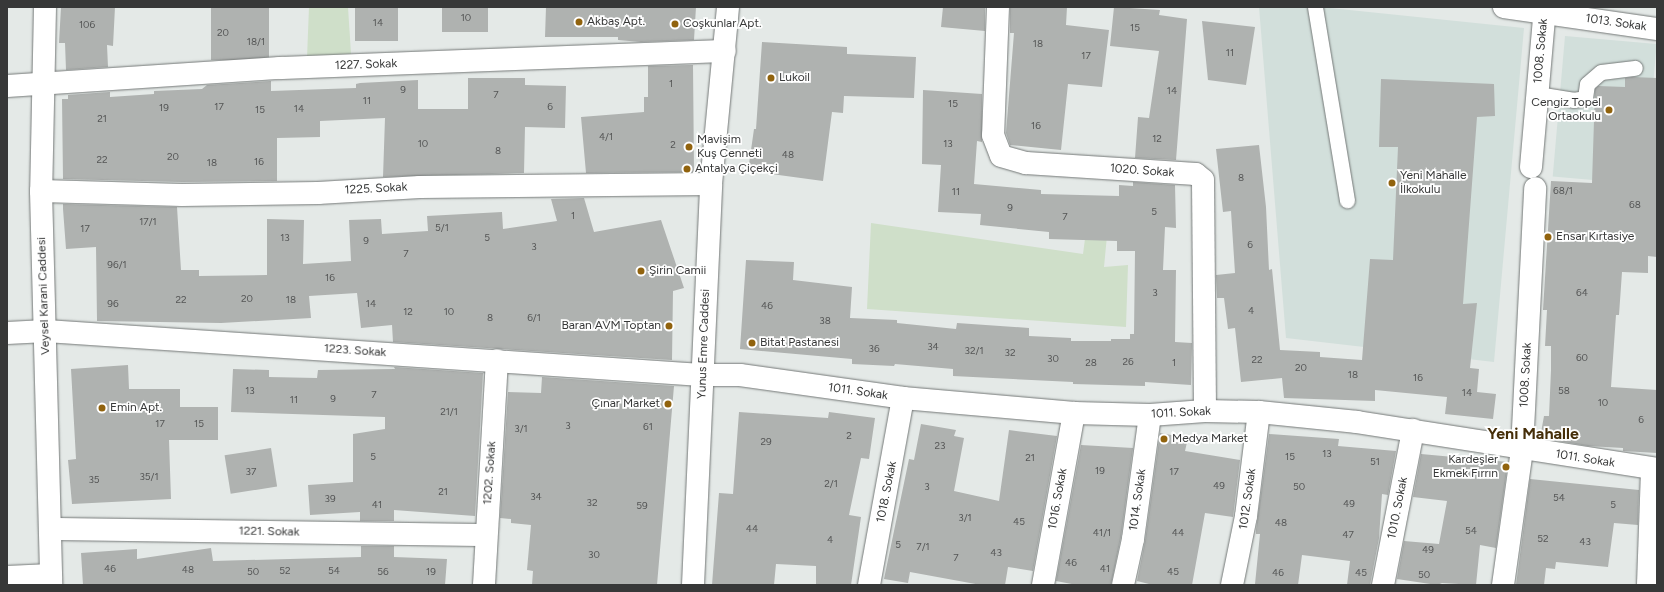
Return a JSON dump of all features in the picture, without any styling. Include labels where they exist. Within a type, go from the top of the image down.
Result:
[{"type":"street","name":"Veysel Karani Caddesi","points":[[45,7],[42,85],[41,191],[46,331],[51,580]]},
{"type":"street","name":"Yunus Emre Caddesi","points":[[693,585],[711,184],[725,51],[728,7]]},
{"type":"street","name":"1020. Sokak","points":[[998,7],[993,135],[1001,156],[1026,163],[1196,174],[1203,180],[1205,410]]},
{"type":"street","name":"1013. Sokak","points":[[1504,7],[1544,10],[1657,29]]},
{"type":"street","name":"1008. Sokak","points":[[1531,167],[1544,10]]},
{"type":"street","name":"1227. Sokak","points":[[7,86],[42,85],[280,68],[725,51]]},
{"type":"street","name":"1225. Sokak","points":[[41,191],[182,195],[318,193],[420,187],[711,184]]},
{"type":"street","name":"1008. Sokak","points":[[1503,585],[1522,449],[1535,188]]},
{"type":"street","name":"1223. Sokak","points":[[7,332],[46,331],[497,360],[702,375]]},
{"type":"street","name":"1202. Sokak","points":[[484,585],[497,360]]},
{"type":"street","name":"1011. Sokak","points":[[702,375],[740,375],[903,398],[1074,413],[1150,415],[1205,410],[1259,412],[1357,422],[1413,430],[1522,449],[1654,469]]},
{"type":"street","name":"1018. Sokak","points":[[870,585],[903,398]]},
{"type":"street","name":"1012. Sokak","points":[[1232,585],[1246,516],[1259,412]]},
{"type":"street","name":"1016. Sokak","points":[[1043,585],[1074,413]]},
{"type":"street","name":"1014. Sokak","points":[[1123,585],[1132,539],[1150,415]]},
{"type":"street","name":"1010. Sokak","points":[[1383,585],[1413,430]]},
{"type":"street","points":[[1648,585],[1654,469]]},
{"type":"street","name":"1221. Sokak","points":[[51,529],[486,536]]},
{"type":"street","points":[[7,577],[51,580]]},
{"type":"lane","points":[[1315,7],[1347,200]]},
{"type":"lane","points":[[1537,94],[1573,100],[1585,98],[1587,84],[1601,72],[1635,68]]},
{"type":"shaded area","name":"Yeni Mahalle İlkokulu","points":[[1259,7],[1330,8],[1524,28],[1494,362],[1286,338]]},
{"type":"shaded area","name":"Cengiz Topel Ortaokulu","points":[[1565,36],[1657,44],[1644,184],[1553,176]]},
{"type":"green space","points":[[309,7],[348,7],[351,54],[307,58]]},
{"type":"green space","points":[[1109,215],[1104,267],[1128,265],[1126,327],[867,309],[871,223],[1083,254],[1088,216]]},
{"type":"building","points":[[61,7],[115,7],[113,46],[107,45],[108,67],[66,70],[65,43],[59,43]]},
{"type":"building","points":[[211,7],[269,7],[269,60],[211,60]]},
{"type":"building","points":[[355,7],[398,7],[398,41],[355,41]]},
{"type":"building","points":[[442,7],[488,7],[488,32],[442,32]]},
{"type":"building","points":[[546,7],[696,7],[694,40],[641,42],[618,40],[618,37],[545,37]]},
{"type":"building","points":[[943,7],[985,7],[985,31],[941,27]]},
{"type":"building","points":[[1010,7],[1067,7],[1066,25],[1109,30],[1102,87],[1068,84],[1061,150],[1010,145],[1006,133],[1014,33],[1010,33]]},
{"type":"building","points":[[1114,7],[1160,10],[1159,15],[1187,19],[1176,160],[1135,158],[1138,117],[1149,118],[1159,51],[1110,46]]},
{"type":"building","points":[[1202,21],[1255,27],[1246,85],[1208,80]]},
{"type":"building","points":[[762,42],[847,47],[847,54],[916,57],[914,98],[844,96],[843,113],[832,112],[823,181],[748,171],[754,129],[756,129]]},
{"type":"building","points":[[693,65],[694,172],[586,173],[581,117],[644,112],[644,97],[648,97],[648,66]]},
{"type":"building","points":[[468,78],[525,78],[525,85],[566,86],[565,128],[525,127],[524,173],[383,177],[385,118],[320,121],[320,137],[277,138],[277,181],[182,182],[63,179],[62,99],[68,99],[68,95],[110,92],[110,97],[154,94],[154,91],[202,89],[207,85],[271,81],[271,91],[356,88],[356,84],[360,83],[418,80],[418,109],[468,109]]},
{"type":"building","points":[[1625,78],[1657,78],[1657,257],[1648,256],[1648,273],[1622,272],[1619,315],[1616,315],[1611,387],[1657,390],[1657,453],[1623,451],[1623,448],[1588,446],[1540,438],[1544,416],[1549,416],[1551,370],[1551,346],[1545,346],[1547,310],[1543,310],[1551,181],[1592,183],[1595,89],[1598,86],[1625,87]]},
{"type":"building","points":[[1381,79],[1494,84],[1495,116],[1477,117],[1463,304],[1477,303],[1470,368],[1479,369],[1477,392],[1496,394],[1493,419],[1445,414],[1447,397],[1375,390],[1375,401],[1284,398],[1282,378],[1241,382],[1235,328],[1228,329],[1224,298],[1217,298],[1216,275],[1235,273],[1231,211],[1223,212],[1216,149],[1259,145],[1266,207],[1269,270],[1272,269],[1280,350],[1320,352],[1320,357],[1362,360],[1370,259],[1393,260],[1398,147],[1379,147]]},
{"type":"building","points":[[923,90],[982,94],[982,142],[977,141],[974,184],[1041,190],[1041,194],[1119,196],[1119,185],[1133,186],[1133,182],[1175,185],[1176,228],[1165,227],[1163,270],[1176,270],[1175,342],[1192,343],[1191,385],[1145,382],[1145,386],[1073,384],[1073,382],[953,376],[953,369],[895,364],[894,366],[852,364],[852,359],[740,349],[746,260],[794,262],[793,280],[852,287],[850,318],[897,320],[897,323],[956,329],[957,323],[1029,328],[1029,336],[1071,338],[1071,341],[1111,341],[1111,339],[1130,339],[1130,334],[1134,334],[1135,251],[1117,251],[1117,241],[1049,239],[1049,232],[980,225],[981,214],[938,212],[941,165],[922,164]]},
{"type":"building","points":[[584,198],[594,232],[661,220],[684,288],[673,291],[672,360],[393,342],[392,325],[361,328],[357,293],[309,296],[311,318],[221,323],[97,321],[96,247],[66,249],[63,209],[63,204],[177,207],[181,270],[199,270],[199,276],[267,275],[267,219],[304,220],[303,264],[351,261],[349,220],[381,219],[382,234],[428,231],[427,216],[502,212],[503,229],[557,221],[551,199]]},
{"type":"building","points":[[128,365],[129,389],[180,389],[180,407],[218,407],[218,440],[169,440],[171,499],[72,504],[68,460],[76,459],[71,369]]},
{"type":"building","points":[[394,367],[483,373],[475,516],[394,510],[394,521],[360,521],[360,512],[310,515],[308,485],[353,482],[353,434],[385,429],[385,417],[231,412],[233,369],[269,370],[269,377],[317,378],[318,370],[395,369]]},
{"type":"building","points":[[542,377],[674,386],[657,585],[532,585],[533,571],[527,570],[531,525],[511,523],[511,519],[500,518],[508,392],[541,393]]},
{"type":"building","points":[[739,412],[828,418],[829,412],[875,418],[869,459],[861,458],[849,515],[861,517],[851,585],[816,585],[816,566],[776,564],[774,585],[712,585],[719,493],[733,494]]},
{"type":"building","points":[[921,424],[956,430],[954,436],[964,438],[954,491],[999,501],[1009,430],[1057,436],[1033,571],[1008,567],[1005,585],[981,585],[910,572],[908,583],[884,579],[909,459],[914,460]]},
{"type":"building","points":[[1160,433],[1188,438],[1185,451],[1240,460],[1233,517],[1205,513],[1192,585],[1153,585],[1137,581],[1145,541]]},
{"type":"building","points":[[1269,434],[1339,439],[1338,446],[1396,451],[1388,495],[1382,494],[1379,538],[1370,585],[1347,585],[1350,561],[1302,555],[1298,585],[1255,584],[1260,534],[1256,534],[1256,530]]},
{"type":"building","points":[[1081,445],[1133,448],[1121,537],[1111,585],[1077,585],[1056,581]]},
{"type":"building","points":[[271,448],[277,487],[231,494],[225,455]]},
{"type":"building","points":[[1421,454],[1508,462],[1496,548],[1480,545],[1476,585],[1442,583],[1437,585],[1397,579],[1404,541],[1439,544],[1447,501],[1413,497]]},
{"type":"building","points":[[1530,479],[1639,490],[1638,525],[1614,523],[1608,567],[1556,562],[1555,569],[1546,568],[1544,585],[1516,585]]},
{"type":"building","points":[[361,546],[394,546],[394,557],[447,559],[445,585],[83,585],[81,553],[137,549],[137,559],[211,548],[213,561],[361,557]]},
{"type":"place","name":"Akbaş Apt.","points":[[579,22]]},
{"type":"place","name":"Coşkunlar Apt.","points":[[675,24]]},
{"type":"place","name":"Lukoil","points":[[771,78]]},
{"type":"place","name":"Cengiz Topel Ortaokulu","points":[[1609,110]]},
{"type":"place","name":"Mavişim Kuş Cenneti","points":[[689,147]]},
{"type":"place","name":"Antalya Çiçekçi","points":[[687,169]]},
{"type":"place","name":"Yeni Mahalle İlkokulu","points":[[1392,183]]},
{"type":"place","name":"Ensar Kırtasiye","points":[[1548,237]]},
{"type":"place","name":"Şirin Camii","points":[[641,271]]},
{"type":"place","name":"Baran AVM Toptan","points":[[669,326]]},
{"type":"place","name":"Bitat Pastanesi","points":[[752,343]]},
{"type":"place","name":"Çınar Market","points":[[668,404]]},
{"type":"place","name":"Emin Apt.","points":[[102,408]]},
{"type":"place","name":"Medya Market","points":[[1164,439]]},
{"type":"place","name":"Kardeşler Ekmek Fırrın","points":[[1506,467]]},
{"type":"district","name":"Yeni Mahalle","points":[[1533,434]]}]
